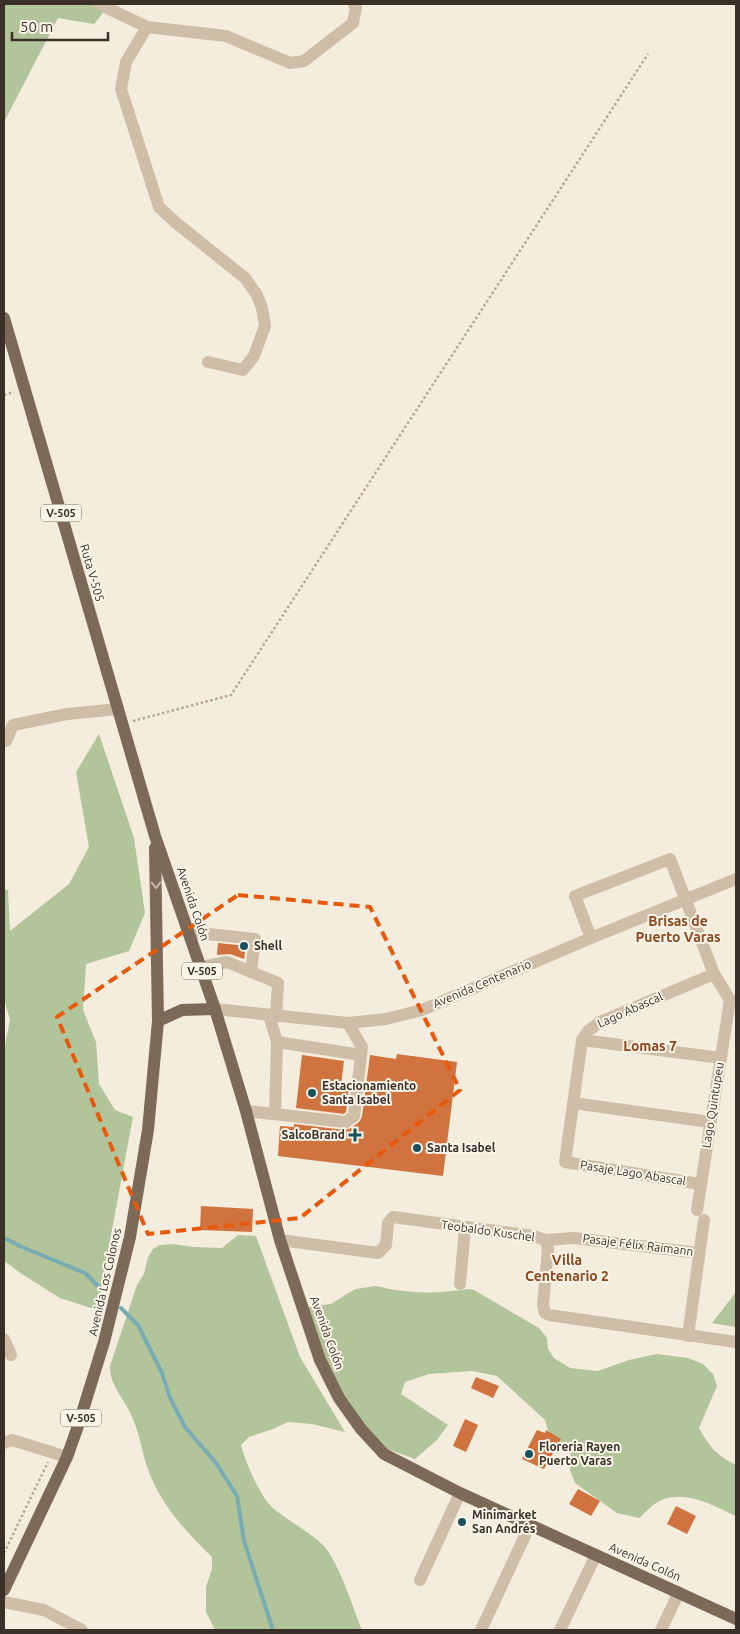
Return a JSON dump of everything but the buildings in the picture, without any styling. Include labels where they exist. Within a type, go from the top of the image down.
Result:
[{"type":"main road","name":"Ruta V-505","points":[[4,318],[154,836]]},
{"type":"main road","name":"Avenida Colón","points":[[154,836],[215,1009],[246,1111],[280,1240],[320,1360],[351,1416],[384,1454],[460,1493],[736,1619]]},
{"type":"main road","name":"Avenida Los Colonos","points":[[4,1590],[67,1457],[104,1342],[130,1237],[148,1130],[158,1021],[154,836]]},
{"type":"main road","points":[[158,1021],[182,1010],[215,1009]]},
{"type":"street","points":[[99,4],[147,27],[226,36],[290,63],[304,61],[353,23],[356,8],[354,4]]},
{"type":"street","points":[[147,27],[126,62],[121,89],[159,207],[245,278],[257,295],[262,308],[265,326],[254,356],[244,370],[208,362]]},
{"type":"street","points":[[4,741],[6,741],[13,725],[67,714],[118,709]]},
{"type":"street","points":[[591,938],[575,896],[670,859],[714,974],[733,1001]]},
{"type":"street","name":"Avenida Centenario","points":[[215,1009],[348,1023],[386,1019],[422,1010],[736,879]]},
{"type":"street","points":[[189,932],[255,939],[251,972]]},
{"type":"street","points":[[201,967],[227,962],[278,983],[272,1016],[277,1042],[275,1114]]},
{"type":"street","name":"Lago Abascal","points":[[582,1040],[588,1031],[600,1022],[714,974]]},
{"type":"street","name":"Lago Quintupeu","points":[[688,1336],[699,1253],[700,1184],[720,1058],[733,1001]]},
{"type":"street","points":[[246,1111],[346,1122],[354,1116],[362,1047],[348,1023]]},
{"type":"street","points":[[710,1122],[573,1103],[582,1040],[720,1058]]},
{"type":"street","points":[[277,1042],[361,1055]]},
{"type":"street","name":"Pasaje Lago Abascal","points":[[573,1103],[566,1162],[700,1184]]},
{"type":"street","name":"Teobaldo Kuschel","points":[[280,1240],[378,1253],[386,1245],[388,1223],[393,1217],[533,1236],[546,1240],[548,1249],[543,1305],[545,1313],[553,1317],[736,1342]]},
{"type":"street","points":[[460,1284],[465,1228]]},
{"type":"street","name":"Pasaje Félix Raimann","points":[[546,1240],[574,1238],[699,1253]]},
{"type":"street","points":[[4,1340],[11,1355]]},
{"type":"street","points":[[4,1443],[12,1440],[67,1457]]},
{"type":"street","points":[[420,1580],[460,1493]]},
{"type":"street","points":[[480,1630],[530,1525]]},
{"type":"street","points":[[560,1630],[596,1555]]},
{"type":"street","points":[[660,1630],[679,1592]]},
{"type":"street","points":[[4,1602],[44,1610],[82,1630]]},
{"type":"path","points":[[122,724],[231,695],[648,54]]},
{"type":"path","points":[[4,1553],[52,1452]]},
{"type":"highlighted area","points":[[238,895],[370,907],[460,1090],[300,1218],[148,1234],[57,1017]]},
{"type":"green space","points":[[4,4],[110,4],[94,24],[58,18],[4,122]]},
{"type":"green space","points":[[99,734],[134,838],[145,913],[129,951],[86,964],[83,1010],[96,1042],[99,1084],[115,1110],[133,1117],[97,1310],[60,1298],[4,1261],[4,1050],[10,1020],[4,999],[4,890],[8,890],[10,931],[69,884],[89,847],[76,772]]},
{"type":"green space","points":[[238,1235],[256,1236],[300,1357],[345,1432],[312,1424],[288,1422],[249,1437],[241,1445],[243,1452],[254,1479],[269,1504],[318,1541],[330,1554],[362,1630],[215,1630],[206,1612],[206,1587],[212,1569],[212,1557],[184,1528],[154,1484],[135,1424],[110,1373],[110,1366],[137,1285],[144,1274],[148,1257],[153,1249],[160,1245],[174,1244],[222,1248]]},
{"type":"green space","points":[[376,1286],[400,1291],[422,1292],[474,1290],[539,1328],[547,1338],[548,1349],[554,1358],[570,1368],[598,1371],[629,1360],[657,1354],[688,1358],[703,1364],[713,1374],[717,1386],[699,1428],[714,1450],[736,1465],[736,1516],[710,1504],[683,1497],[660,1500],[639,1518],[617,1513],[575,1483],[570,1470],[571,1448],[549,1434],[545,1420],[497,1376],[472,1371],[429,1374],[405,1382],[401,1394],[448,1425],[437,1440],[415,1459],[368,1442],[317,1348],[308,1307],[331,1304],[355,1289]]},
{"type":"green space","points":[[736,1292],[736,1327],[712,1323]]},
{"type":"waterway","points":[[4,1238],[85,1273],[102,1290]]},
{"type":"waterway","points":[[121,1308],[138,1325],[162,1373],[170,1398],[185,1427],[216,1463],[237,1496],[244,1541],[273,1630]]},
{"type":"place","name":"Shell","points":[[244,946]]},
{"type":"place","name":"Estacionamiento Santa Isabel","points":[[312,1093]]},
{"type":"place","name":"SalcoBrand","points":[[355,1135]]},
{"type":"place","name":"Santa Isabel","points":[[417,1148]]},
{"type":"place","name":"Floreria Rayen Puerto Varas","points":[[529,1454]]},
{"type":"place","name":"Minimarket San Andrés","points":[[462,1522]]},
{"type":"district","name":"Brisas de Puerto Varas","points":[[678,930]]},
{"type":"district","name":"Lomas 7","points":[[650,1046]]},
{"type":"district","name":"Villa Centenario 2","points":[[567,1268]]}]
